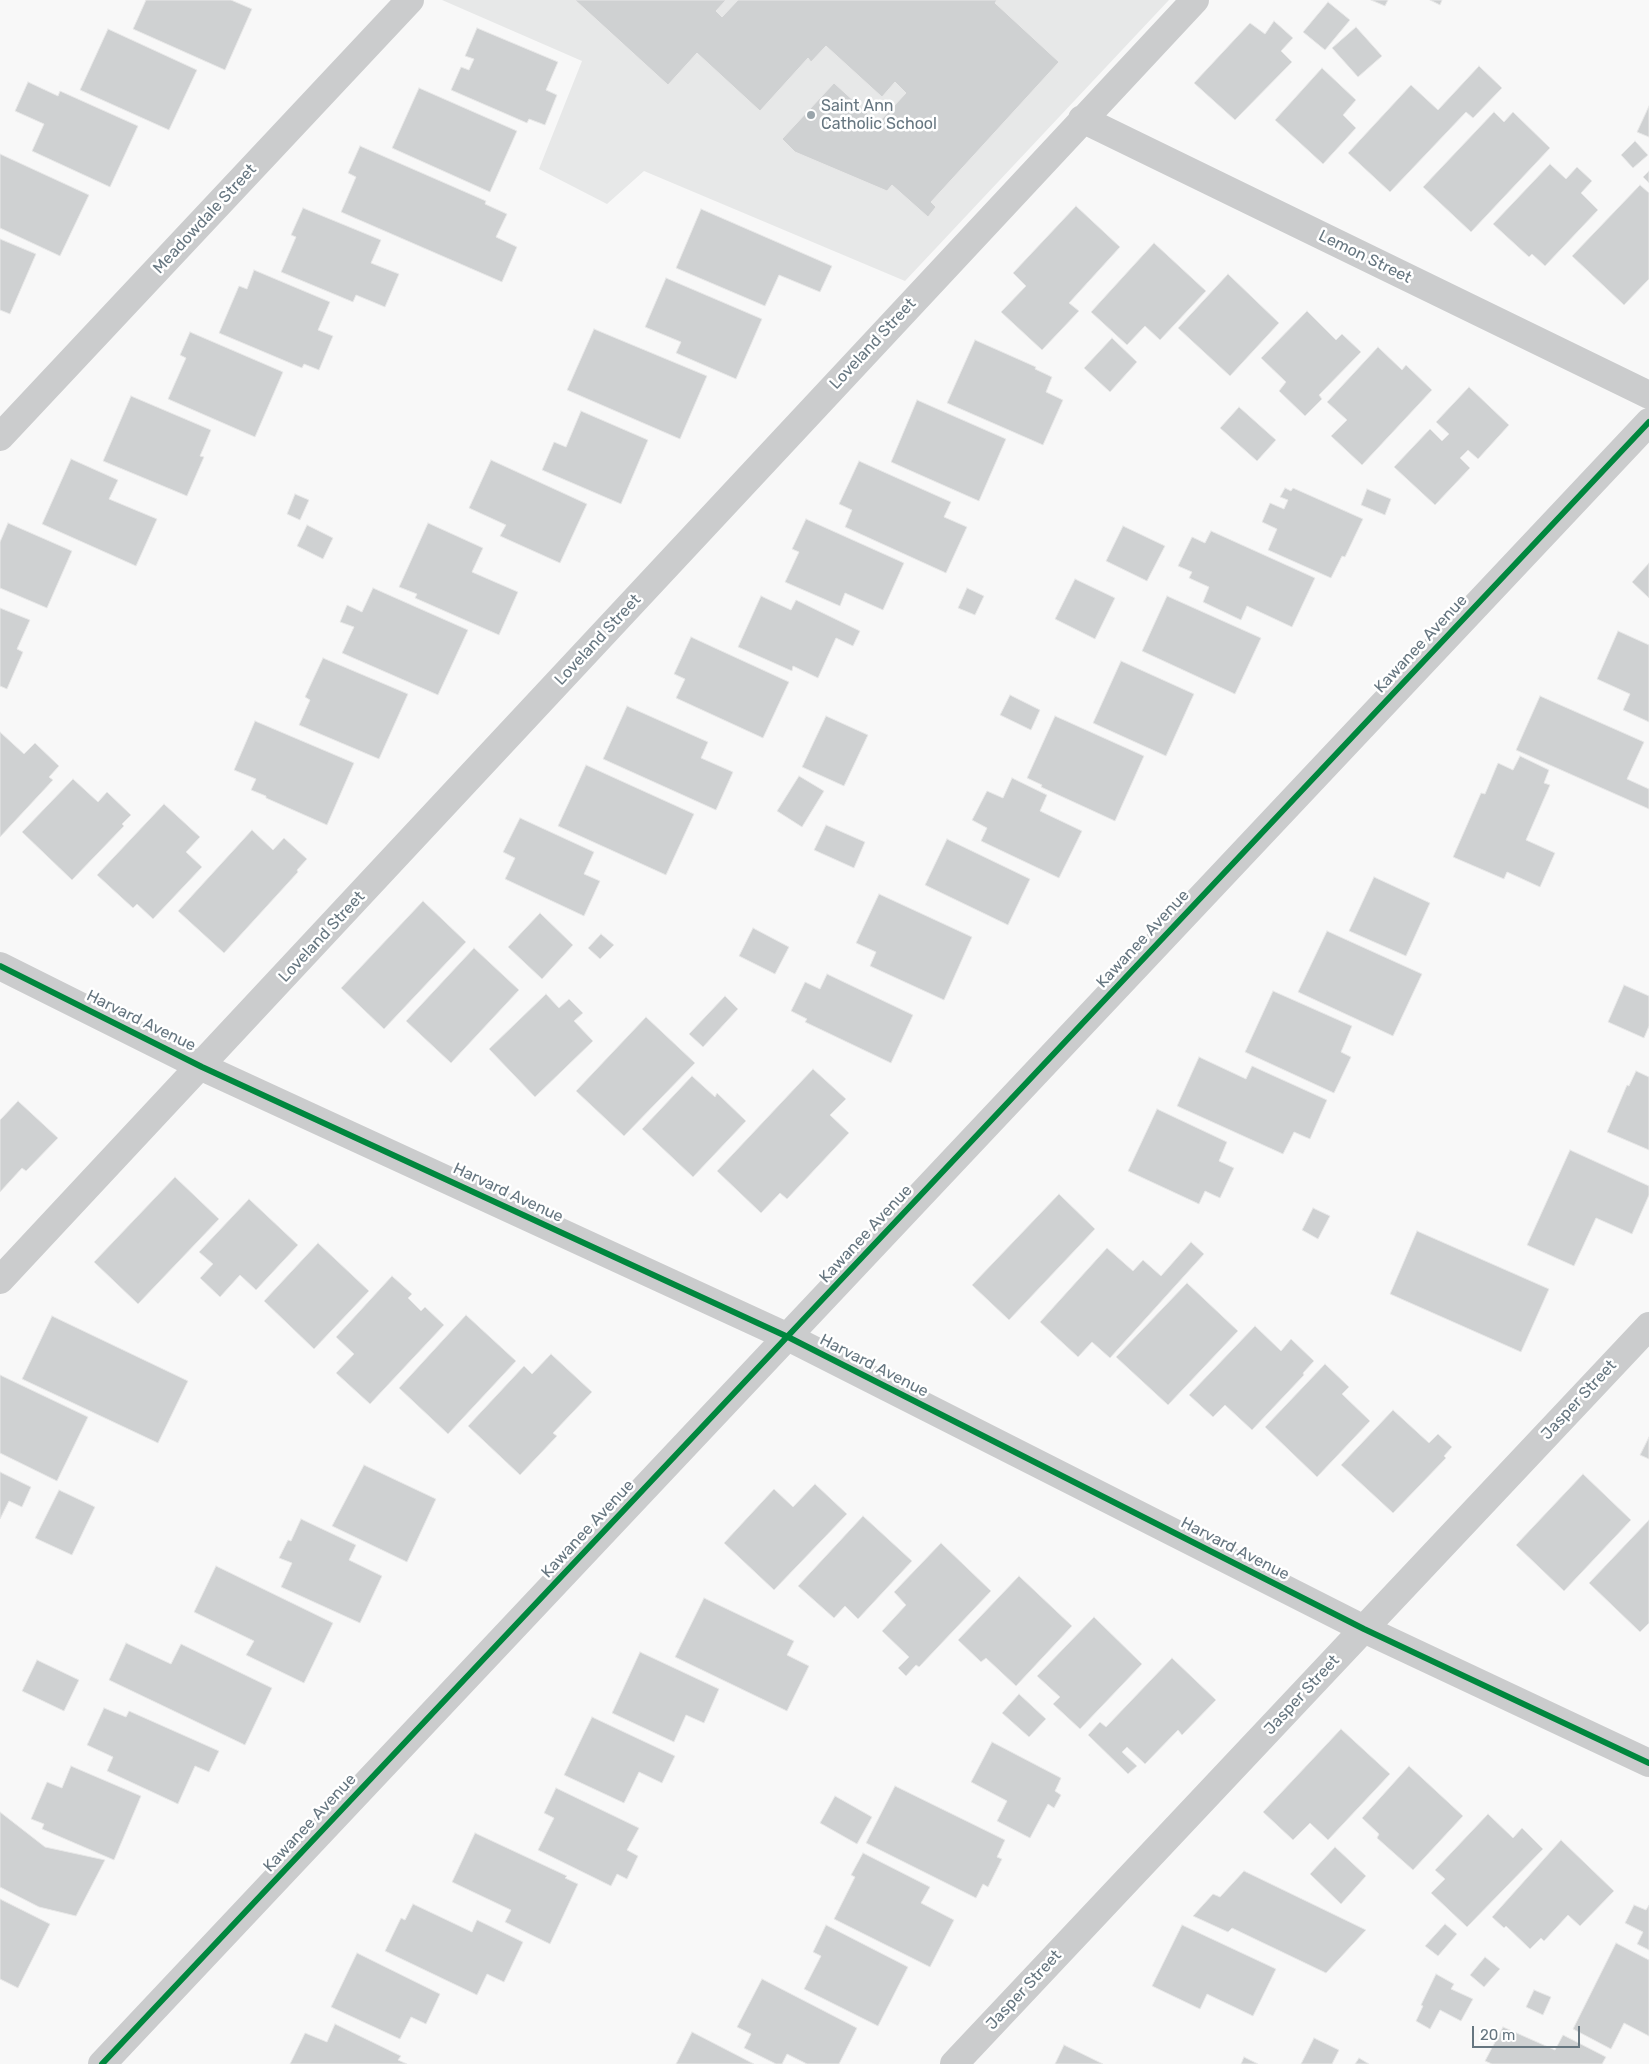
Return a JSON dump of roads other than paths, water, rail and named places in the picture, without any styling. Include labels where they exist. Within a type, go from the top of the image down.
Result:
[{"type":"street","name":"Meadowdale Street","points":[[0,437],[410,0]]},
{"type":"street","name":"Loveland Street","points":[[0,1280],[202,1066],[1082,119],[1187,3]]},
{"type":"street","name":"Lemon Street","points":[[1082,119],[1649,395]]},
{"type":"street","name":"Kawanee Avenue","points":[[102,2064],[1649,422]]},
{"type":"street","name":"Harvard Avenue","points":[[0,966],[202,1066],[788,1337],[1364,1630],[1649,1763]]},
{"type":"street","name":"Jasper Street","points":[[954,2064],[1649,1326]]},
{"type":"place","name":"Saint Ann Catholic School","points":[[811,115]]}]
